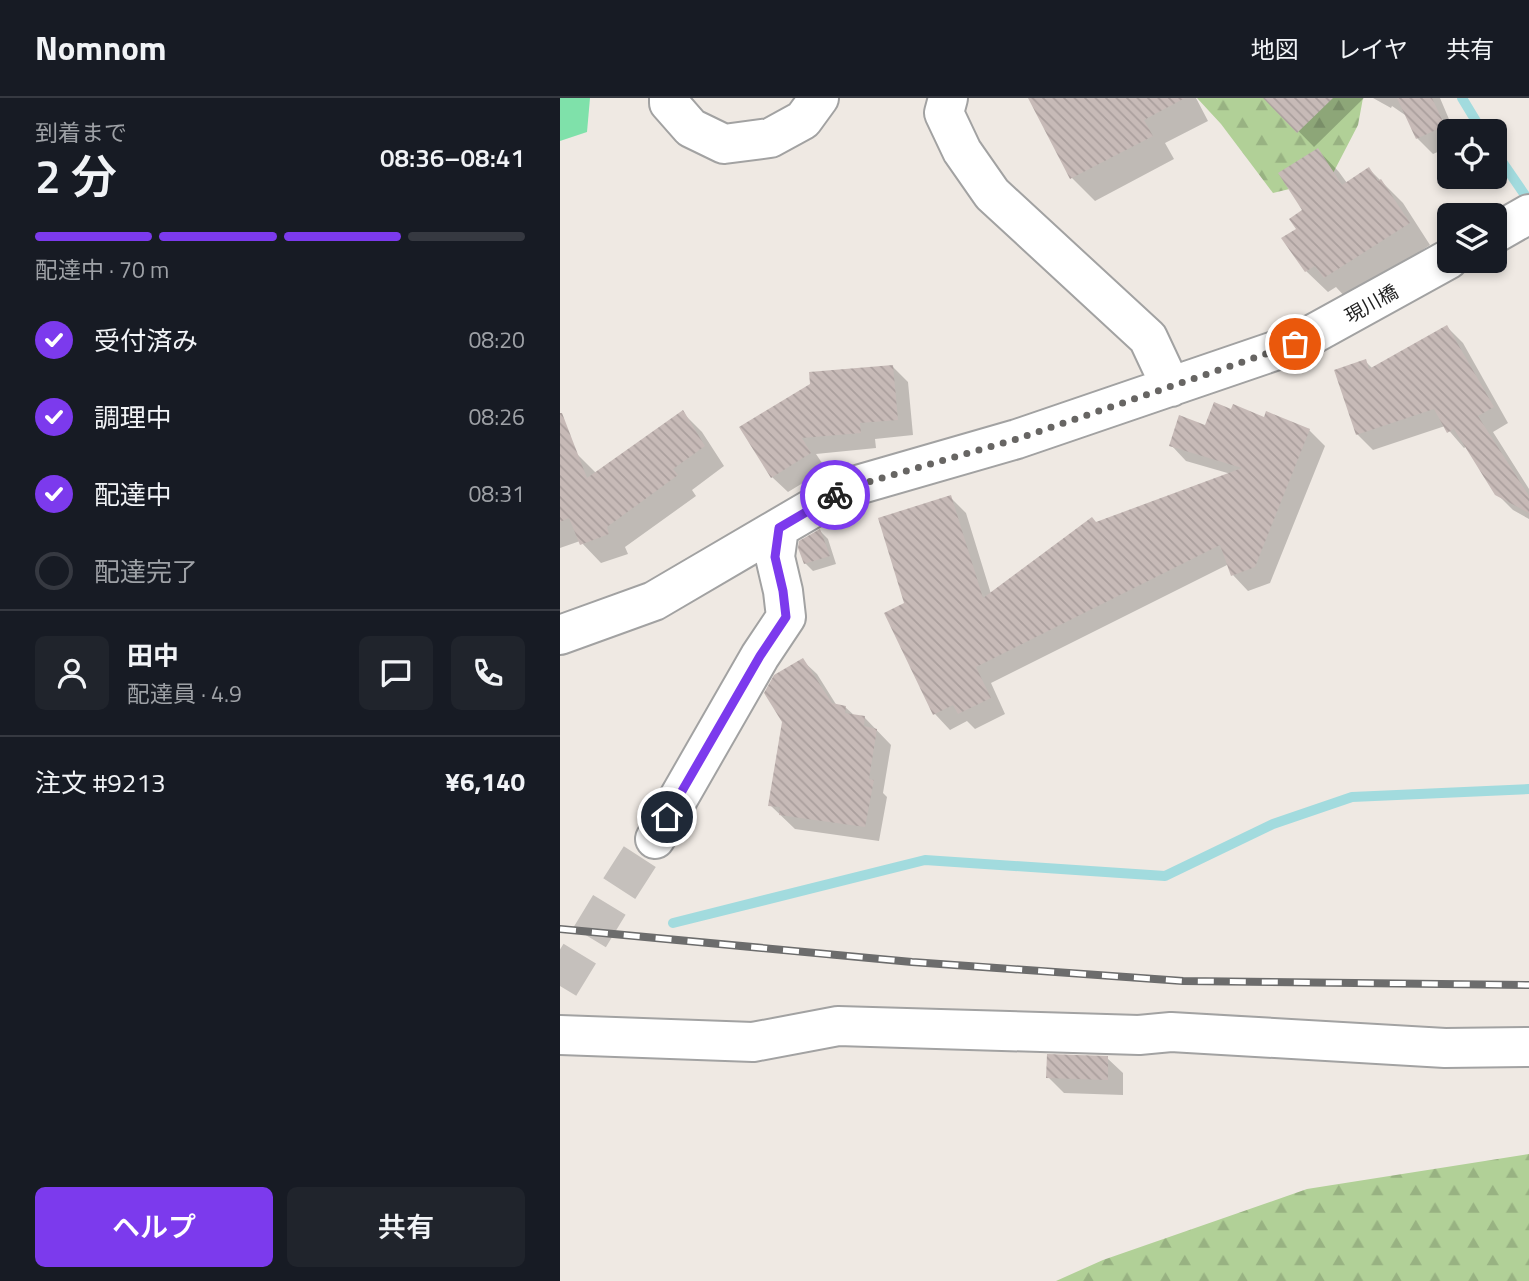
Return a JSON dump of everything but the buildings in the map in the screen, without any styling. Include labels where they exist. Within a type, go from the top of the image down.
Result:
[{"type":"street","points":[[669,98],[669,103],[691,128],[724,144],[770,138],[803,120],[819,98]]},
{"type":"street","points":[[948,98],[944,113],[962,151],[992,194],[1148,338],[1171,387]]},
{"type":"street","name":"現川橋","points":[[560,635],[654,601],[847,488],[1017,439],[1295,344],[1437,266]]},
{"type":"street","points":[[655,839],[760,656],[786,617],[775,557],[779,528]]},
{"type":"street","points":[[560,1035],[753,1042],[838,1026],[1139,1035],[1171,1032],[1445,1048],[1529,1046]]},
{"type":"green space","points":[[560,98],[590,98],[587,132],[560,141]]},
{"type":"green space","points":[[1197,98],[1363,98],[1358,125],[1330,179],[1273,193],[1221,124]]},
{"type":"green space","points":[[1529,1154],[1529,1281],[1056,1281],[1103,1260],[1307,1189]]},
{"type":"waterway","points":[[1462,98],[1475,119]]},
{"type":"waterway","points":[[1507,169],[1529,201]]},
{"type":"waterway","points":[[673,923],[925,860],[1165,876],[1273,824],[1352,797],[1529,789]]},
{"type":"tunnel","points":[[560,986],[646,847],[655,839]]},
{"type":"railway","points":[[560,929],[912,962],[1183,981],[1529,985]]},
{"type":"way so far","points":[[835,495],[847,488],[1017,439],[1295,344]]},
{"type":"route","points":[[667,817],[760,656],[786,617],[775,557],[779,528],[835,495]]}]
